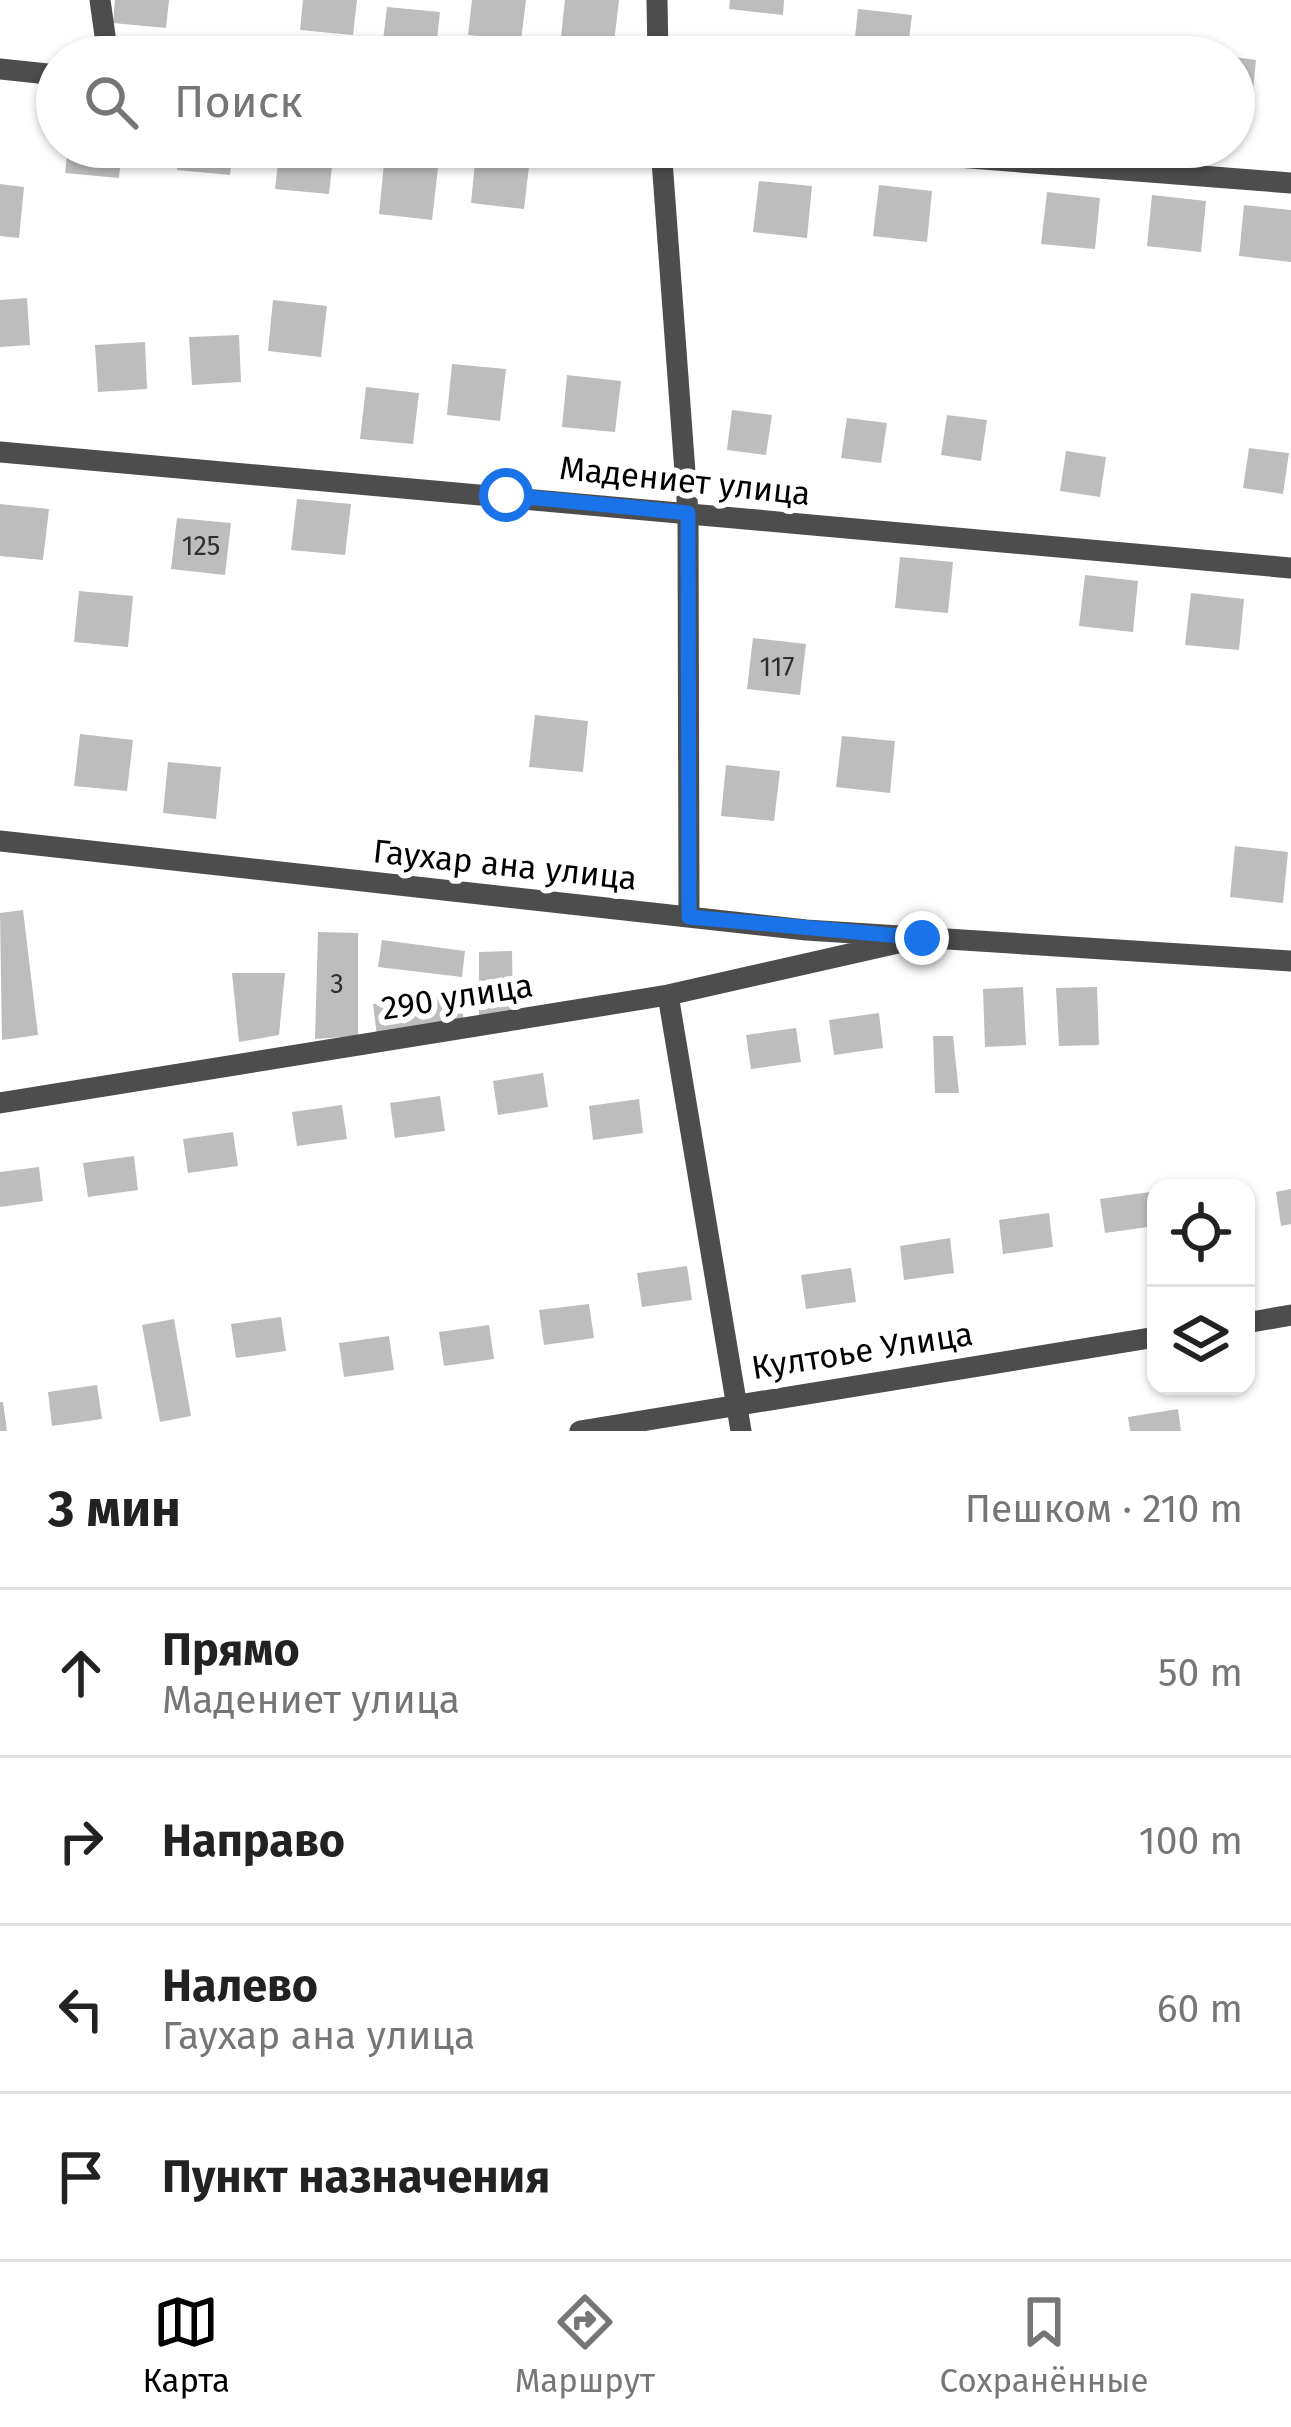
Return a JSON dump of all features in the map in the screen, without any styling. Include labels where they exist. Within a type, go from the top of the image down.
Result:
[{"type":"street","points":[[100,0],[105,36]]},
{"type":"street","points":[[657,0],[658,36]]},
{"type":"street","points":[[0,69],[36,73]]},
{"type":"street","points":[[663,168],[688,513],[689,917]]},
{"type":"street","points":[[1098,168],[1291,183]]},
{"type":"street","name":"Мадениет улица","points":[[0,452],[1291,568]]},
{"type":"street","name":"Гаухар ана улица","points":[[0,841],[689,917],[922,938],[1291,961]]},
{"type":"street","name":"290 улица","points":[[0,1103],[668,995],[922,938]]},
{"type":"street","points":[[668,995],[741,1431]]},
{"type":"street","points":[[1255,1321],[1291,1315]]},
{"type":"street","name":"Култоье Улица","points":[[580,1431],[1147,1338]]},
{"type":"building","points":[[115,0],[169,0],[166,28],[113,23]]},
{"type":"building","points":[[303,0],[357,0],[353,35],[300,30]]},
{"type":"building","points":[[472,0],[526,0],[522,36],[468,35]]},
{"type":"building","points":[[565,0],[619,0],[615,36],[561,36]]},
{"type":"building","points":[[730,0],[784,0],[783,15],[729,9]]},
{"type":"building","points":[[387,7],[440,12],[437,36],[384,36]]},
{"type":"building","points":[[858,9],[912,15],[910,36],[855,36]]},
{"type":"building","points":[[66,168],[120,168],[119,178],[65,173]]},
{"type":"building","points":[[177,168],[231,168],[230,175]]},
{"type":"building","points":[[278,168],[332,168],[329,194],[275,189]]},
{"type":"building","points":[[384,168],[438,168],[432,220],[379,214]]},
{"type":"building","points":[[474,168],[529,168],[524,209],[471,203]]},
{"type":"building","points":[[759,181],[812,186],[807,238],[753,232]]},
{"type":"building","points":[[0,184],[24,187],[19,238],[0,236]]},
{"type":"building","points":[[879,185],[932,191],[927,242],[873,236]]},
{"type":"building","points":[[1047,192],[1100,198],[1095,249],[1041,244]]},
{"type":"building","points":[[1152,195],[1206,201],[1201,252],[1147,246]]},
{"type":"building","points":[[1244,205],[1291,210],[1291,262],[1239,256]]},
{"type":"building","points":[[27,298],[30,345],[0,347],[0,300]]},
{"type":"building","points":[[273,300],[327,306],[321,357],[268,351]]},
{"type":"building","points":[[239,335],[241,382],[192,385],[189,337]]},
{"type":"building","points":[[145,342],[147,389],[98,392],[95,345]]},
{"type":"building","points":[[452,364],[506,369],[500,421],[447,415]]},
{"type":"building","points":[[567,375],[621,381],[615,432],[562,427]]},
{"type":"building","points":[[366,387],[419,393],[413,444],[360,439]]},
{"type":"building","points":[[732,410],[772,415],[766,455],[727,450]]},
{"type":"building","points":[[947,415],[987,420],[981,461],[941,455]]},
{"type":"building","points":[[847,418],[887,423],[881,463],[841,458]]},
{"type":"building","points":[[1249,448],[1289,453],[1283,494],[1243,488]]},
{"type":"building","points":[[1066,451],[1106,457],[1100,497],[1060,491]]},
{"type":"building","points":[[297,499],[351,504],[345,555],[291,550]]},
{"type":"building","points":[[0,504],[49,509],[43,560],[0,556]]},
{"type":"building","points":[[177,518],[231,523],[225,575],[171,569]]},
{"type":"building","points":[[900,557],[953,562],[948,613],[895,608]]},
{"type":"building","points":[[1085,575],[1138,581],[1133,632],[1079,626]]},
{"type":"building","points":[[79,591],[133,596],[128,647],[74,642]]},
{"type":"building","points":[[1191,593],[1244,599],[1239,650],[1185,645]]},
{"type":"building","points":[[753,638],[806,644],[800,695],[747,689]]},
{"type":"building","points":[[535,715],[588,721],[583,772],[529,767]]},
{"type":"building","points":[[80,734],[133,740],[127,791],[74,786]]},
{"type":"building","points":[[842,736],[895,741],[890,793],[836,787]]},
{"type":"building","points":[[168,762],[221,767],[216,819],[163,813]]},
{"type":"building","points":[[726,765],[780,771],[774,821],[721,816]]},
{"type":"building","points":[[1235,846],[1288,852],[1283,903],[1230,897]]},
{"type":"building","points":[[23,910],[38,1035],[2,1040],[0,913]]},
{"type":"building","points":[[318,932],[358,933],[358,1036],[315,1039]]},
{"type":"building","points":[[382,940],[465,951],[462,977],[378,967]]},
{"type":"building","points":[[512,951],[513,1014],[479,1015],[479,952]]},
{"type":"building","points":[[232,973],[285,973],[279,1035],[239,1042]]},
{"type":"building","points":[[1023,987],[1026,1045],[985,1047],[983,989]]},
{"type":"building","points":[[1097,987],[1099,1045],[1059,1046],[1056,988]]},
{"type":"building","points":[[460,991],[464,1023],[377,1036],[373,1004]]},
{"type":"building","points":[[879,1013],[883,1048],[834,1055],[829,1020]]},
{"type":"building","points":[[796,1028],[801,1062],[751,1069],[746,1035]]},
{"type":"building","points":[[933,1036],[953,1036],[959,1093],[935,1093]]},
{"type":"building","points":[[543,1073],[548,1107],[498,1115],[493,1081]]},
{"type":"building","points":[[440,1096],[445,1131],[395,1138],[390,1103]]},
{"type":"building","points":[[639,1099],[643,1133],[593,1140],[589,1106]]},
{"type":"building","points":[[342,1105],[347,1139],[297,1146],[292,1112]]},
{"type":"building","points":[[233,1132],[238,1166],[188,1173],[183,1139]]},
{"type":"building","points":[[134,1156],[138,1190],[88,1197],[83,1163]]},
{"type":"building","points":[[39,1167],[43,1201],[0,1207],[0,1172]]},
{"type":"building","points":[[1291,1189],[1291,1224],[1281,1226],[1276,1192]]},
{"type":"building","points":[[1147,1192],[1147,1227],[1105,1233],[1100,1199]]},
{"type":"building","points":[[1049,1213],[1053,1247],[1003,1254],[999,1220]]},
{"type":"building","points":[[950,1238],[954,1273],[904,1280],[900,1246]]},
{"type":"building","points":[[687,1266],[692,1300],[642,1307],[637,1273]]},
{"type":"building","points":[[851,1268],[856,1302],[806,1309],[801,1275]]},
{"type":"building","points":[[589,1304],[594,1338],[544,1345],[539,1310]]},
{"type":"building","points":[[281,1317],[286,1351],[236,1358],[231,1324]]},
{"type":"building","points":[[174,1319],[191,1416],[160,1422],[142,1325]]},
{"type":"building","points":[[489,1325],[494,1359],[444,1366],[439,1332]]},
{"type":"building","points":[[389,1336],[394,1370],[344,1377],[339,1343]]},
{"type":"building","points":[[97,1385],[102,1419],[52,1426],[48,1392]]},
{"type":"building","points":[[3,1402],[7,1431],[0,1431]]},
{"type":"building","points":[[1178,1409],[1181,1431],[1130,1431],[1128,1417]]},
{"type":"route","points":[[506,495],[688,513],[689,917],[922,938]]}]
